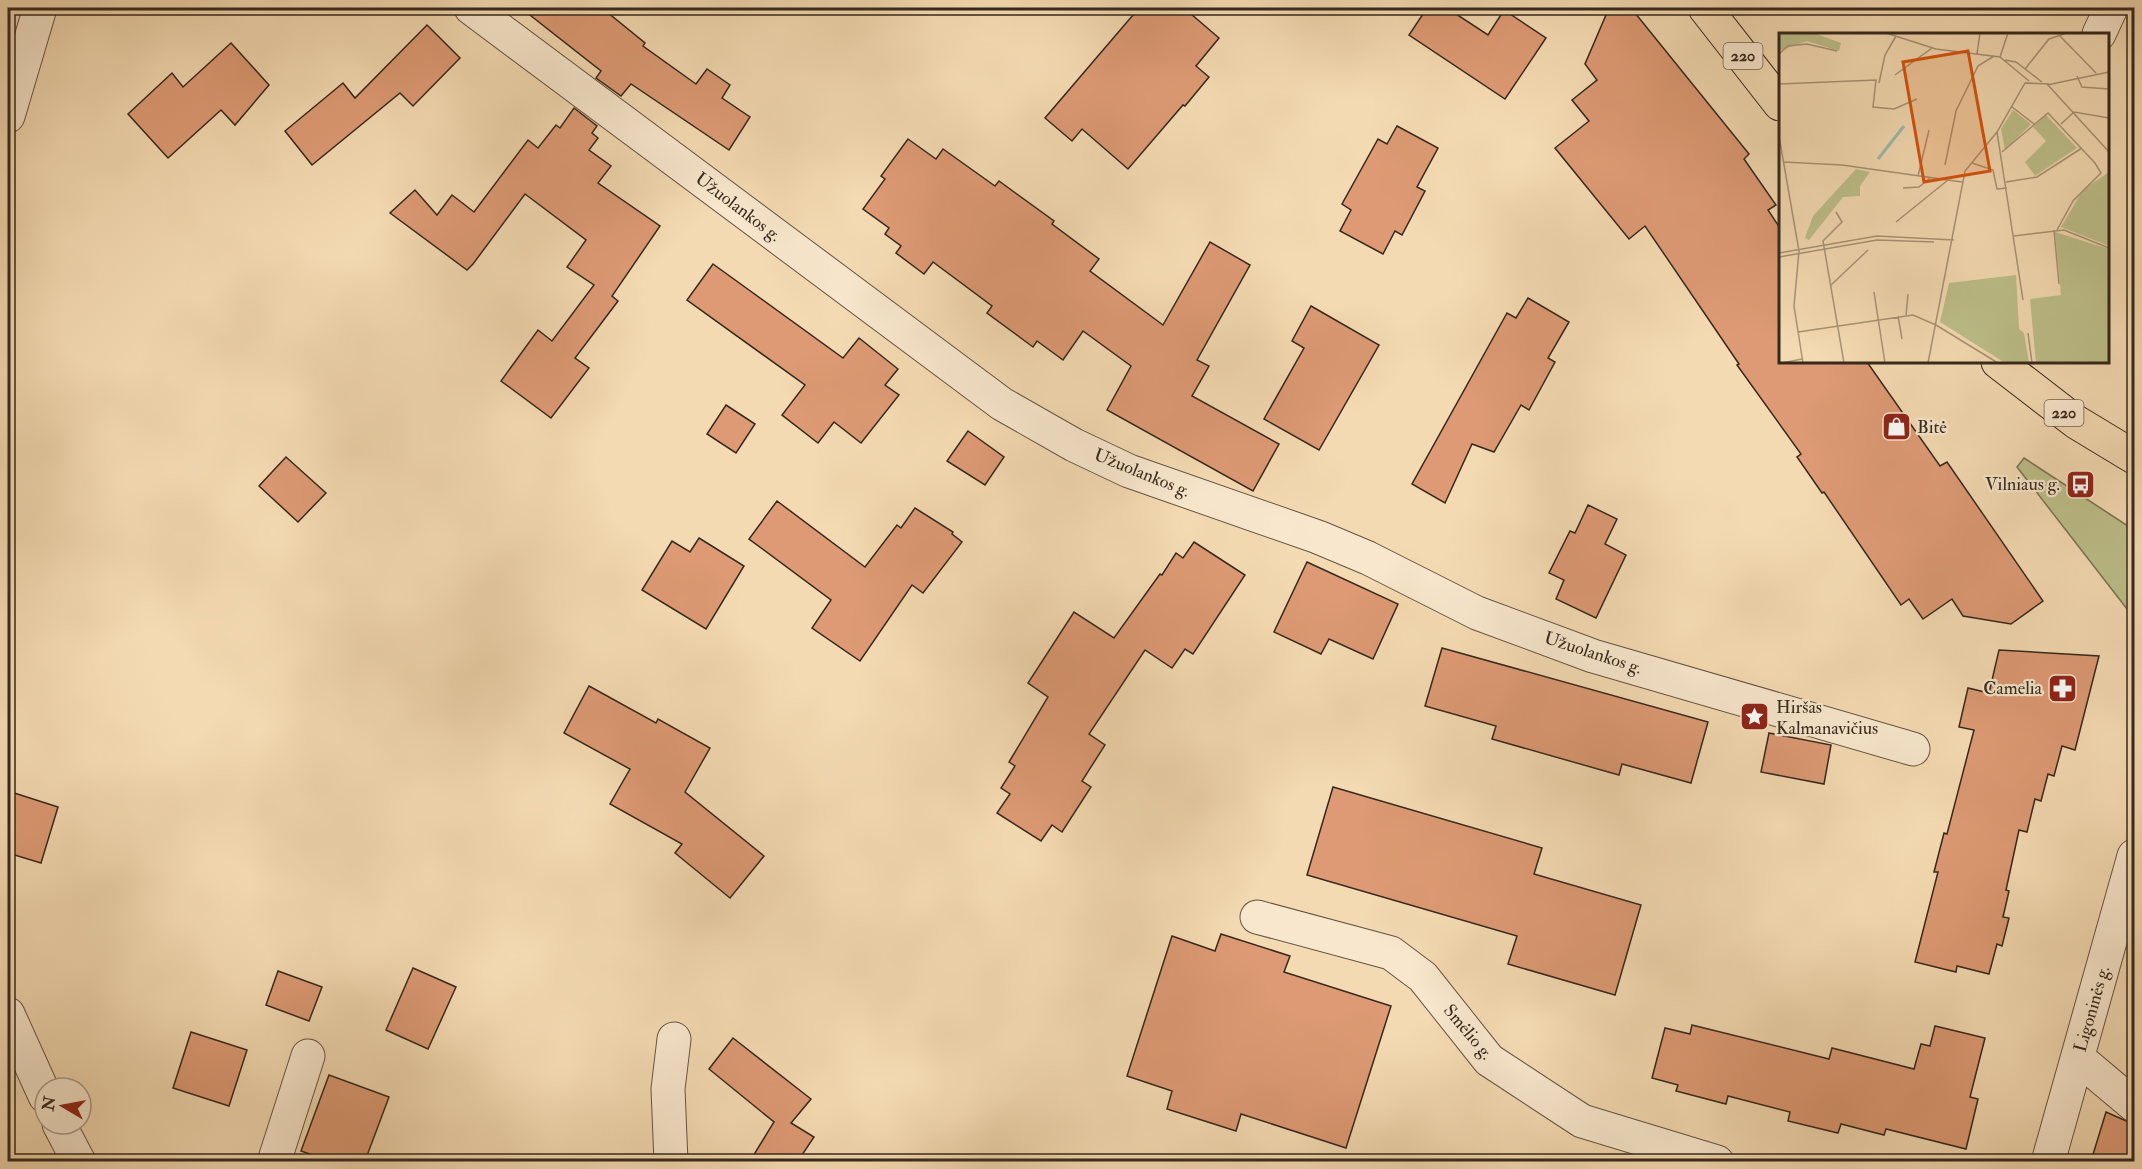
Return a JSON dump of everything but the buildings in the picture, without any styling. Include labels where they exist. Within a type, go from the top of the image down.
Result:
[{"type":"main road","name":"220","points":[[1705,8],[1779,103]]},
{"type":"main road","name":"220","points":[[1999,363],[2076,422],[2134,457]]},
{"type":"street","points":[[8,116],[40,8]]},
{"type":"street","name":"Užuolankos g.","points":[[471,8],[1002,404],[1074,446],[1129,471],[1318,537],[1368,558],[1477,613],[1593,656],[1913,749]]},
{"type":"street","points":[[2099,33],[2111,8]]},
{"type":"street","name":"Ligoninės g.","points":[[2048,1161],[2134,856]]},
{"type":"street","name":"Smėlio g.","points":[[1257,917],[1391,953],[1424,977],[1489,1060],[1582,1121],[1717,1161]]},
{"type":"street","points":[[8,1014],[36,1076]]},
{"type":"street","points":[[671,1161],[668,1133],[668,1089],[674,1039]]},
{"type":"street","points":[[274,1161],[308,1056]]},
{"type":"street","points":[[2078,1058],[2134,1105]]},
{"type":"street","points":[[65,1136],[79,1161]]},
{"type":"green space","points":[[2024,458],[2134,530],[2134,618],[2017,467]]},
{"type":"place","name":"Bitė","points":[[1896,427]]},
{"type":"place","name":"Vilniaus g.","points":[[2081,484]]},
{"type":"place","name":"Camelia","points":[[2063,688]]},
{"type":"place","name":"Hiršas Kalmanavičius","points":[[1755,717]]}]
